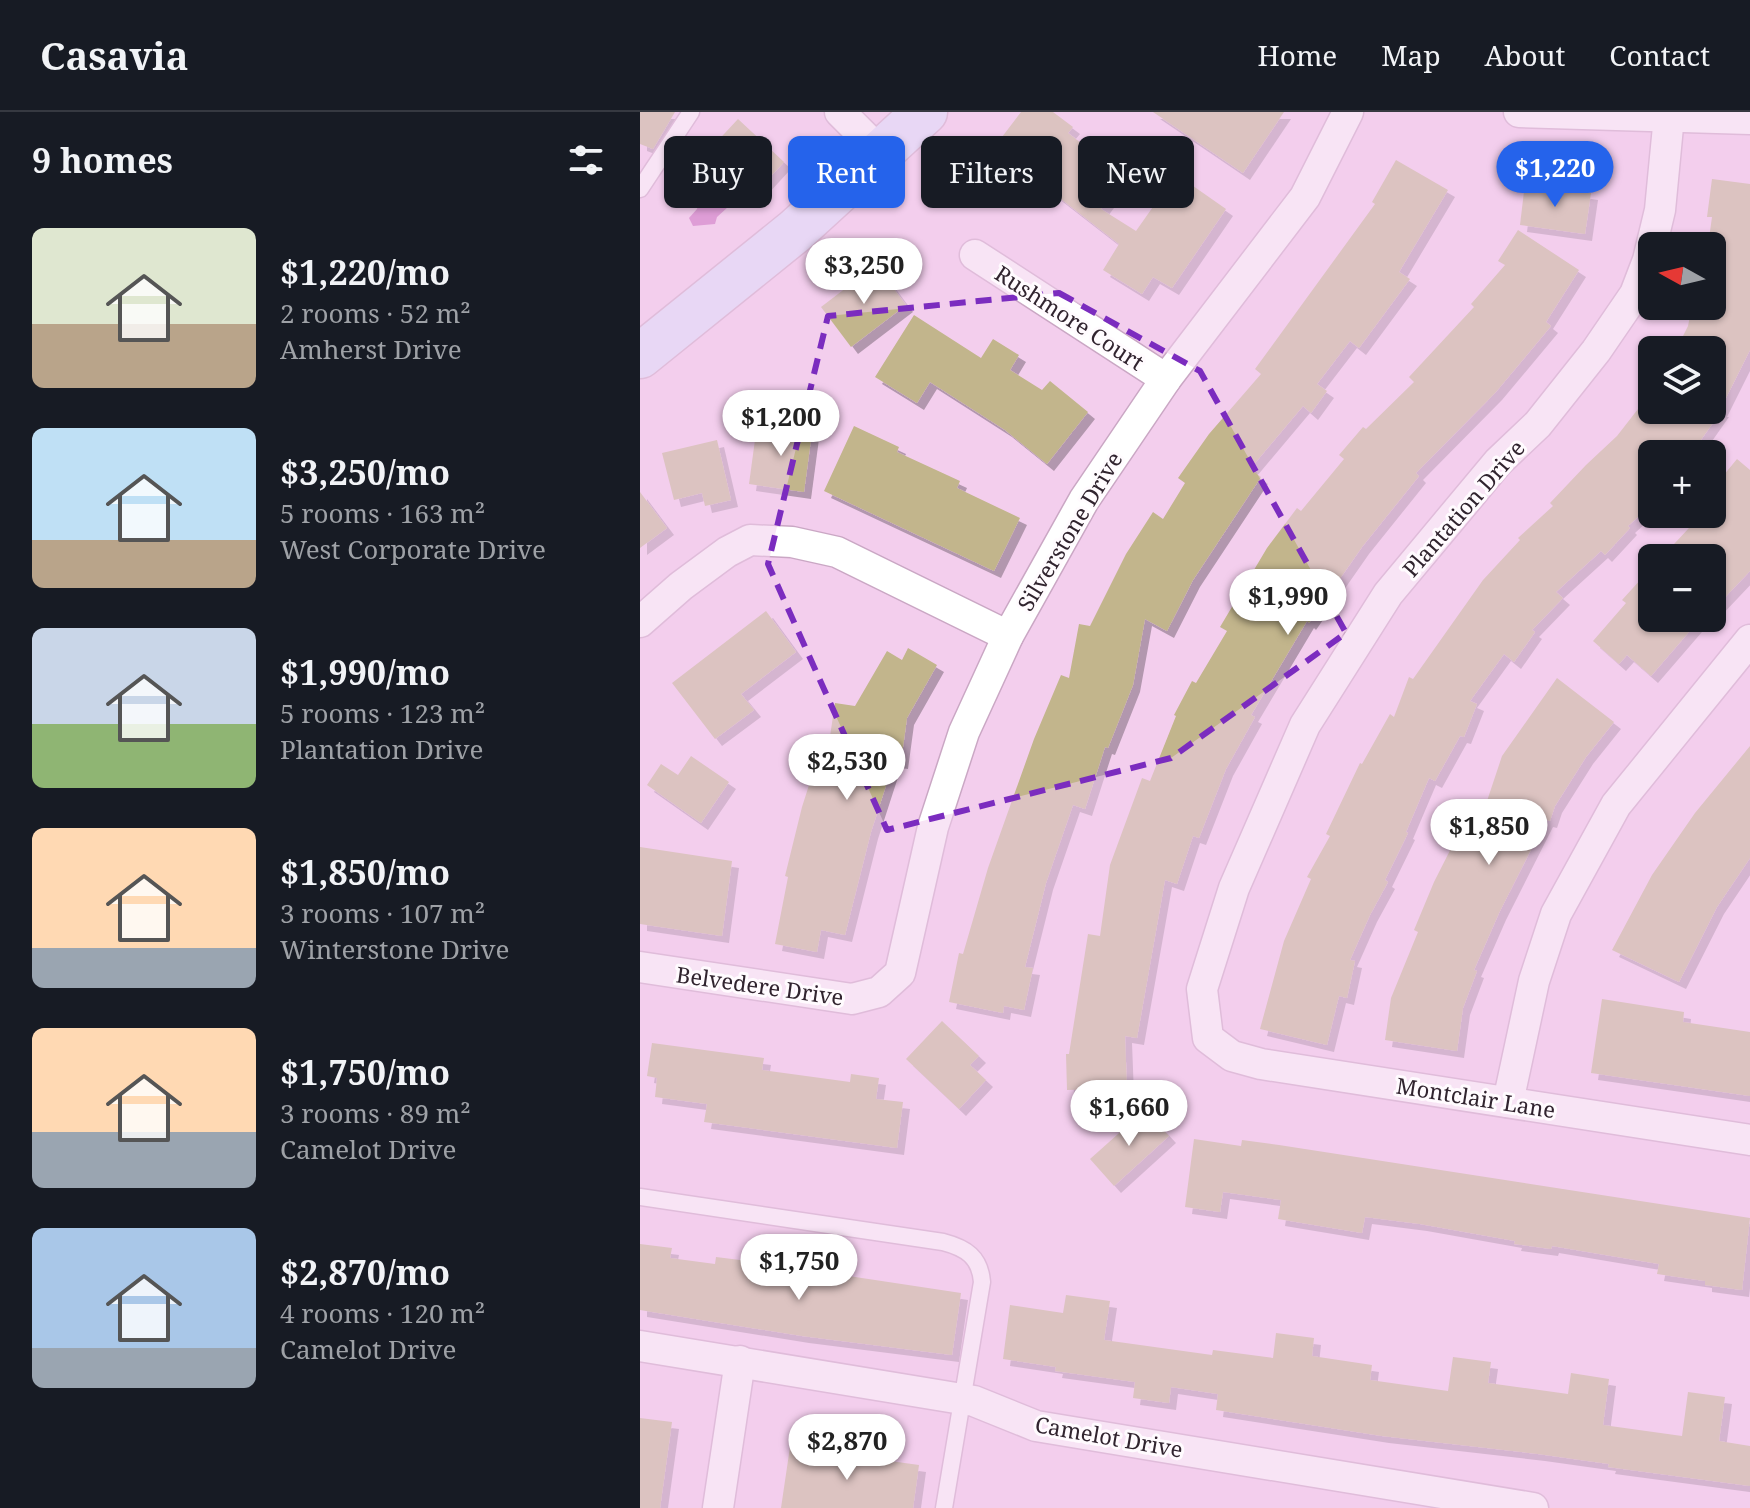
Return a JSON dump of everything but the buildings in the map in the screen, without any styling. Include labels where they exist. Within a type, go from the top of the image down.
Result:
[{"type":"street","points":[[840,112],[864,136]]},
{"type":"street","points":[[901,136],[925,112]]},
{"type":"street","name":"Silverstone Drive","points":[[879,992],[900,973],[933,827],[964,732],[1008,636],[1084,500],[1166,379],[1305,197],[1348,112]]},
{"type":"street","points":[[1519,112],[1750,119]]},
{"type":"street","name":"Plantation Drive","points":[[1208,1038],[1202,989],[1234,888],[1305,725],[1388,594],[1498,462],[1538,424],[1596,351],[1635,294],[1648,260],[1660,210],[1669,116]]},
{"type":"street","points":[[640,356],[820,208]]},
{"type":"street","name":"Rushmore Court","points":[[975,255],[1166,379]]},
{"type":"street","points":[[640,622],[681,586],[727,552],[750,540],[792,542],[837,552],[1008,636]]},
{"type":"street","points":[[1508,1102],[1534,981],[1556,914],[1616,805],[1750,640]]},
{"type":"street","name":"Belvedere Drive","points":[[640,967],[852,999],[879,992]]},
{"type":"street","name":"Montclair Lane","points":[[1208,1038],[1232,1056],[1261,1064],[1750,1140]]},
{"type":"street","name":"Camelot Drive","points":[[640,1346],[964,1399],[1036,1426],[1533,1508]]},
{"type":"street","points":[[718,1508],[740,1361]]},
{"type":"lane","points":[[640,189],[691,112]]},
{"type":"lane","points":[[640,1197],[957,1246],[970,1254],[981,1268],[982,1282],[944,1508]]},
{"type":"highlighted area","points":[[1059,293],[1200,371],[1346,633],[1171,758],[887,830],[768,564],[828,316]]},
{"type":"shaded area","points":[[727,208],[717,217],[715,224],[693,226],[689,218],[697,209]]}]
